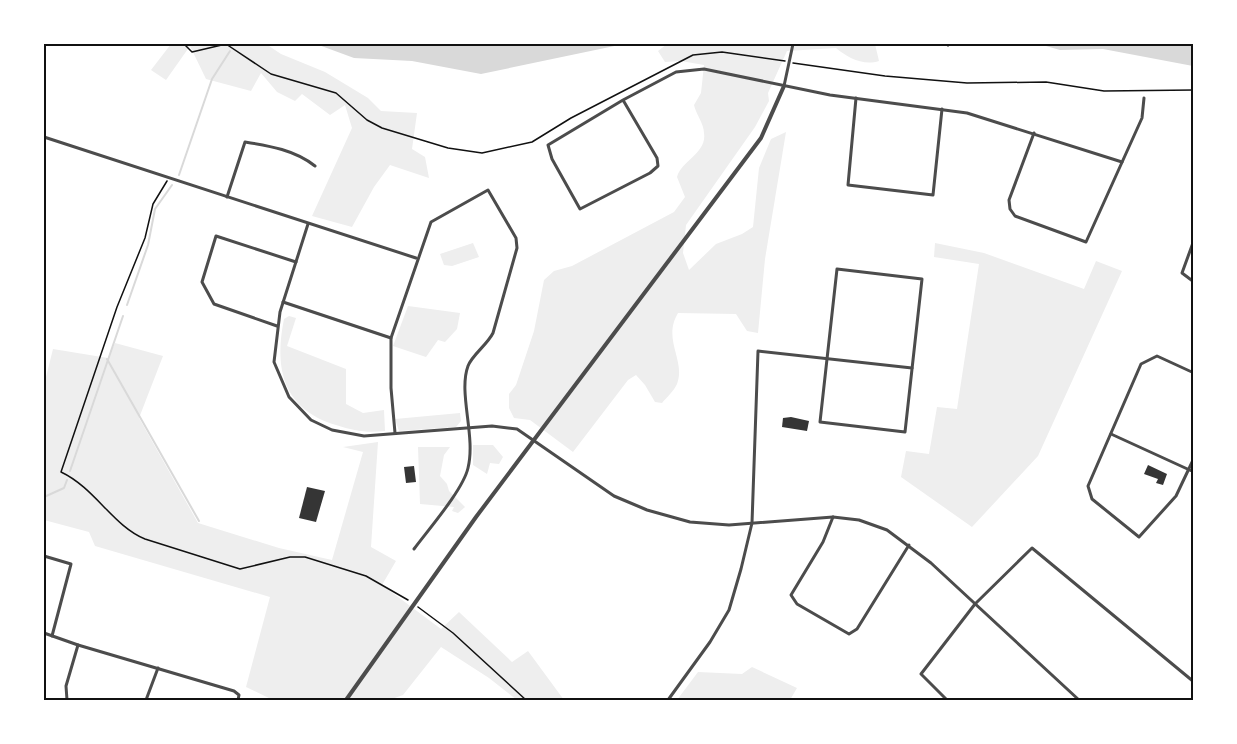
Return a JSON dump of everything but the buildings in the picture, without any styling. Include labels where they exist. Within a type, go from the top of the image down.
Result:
[{"type":"street","points":[[346,700],[535,439],[761,138],[784,86],[793,44]]},
{"type":"street","points":[[623,100],[657,158],[658,166],[651,173],[580,209],[552,159],[548,145],[623,100],[676,72],[704,69],[784,86],[967,113],[1122,162]]},
{"type":"street","points":[[856,98],[848,185],[876,190],[933,195],[942,109]]},
{"type":"street","points":[[1034,133],[1009,200],[1010,209],[1015,216],[1086,243],[1142,118],[1144,98]]},
{"type":"street","points":[[44,137],[417,258]]},
{"type":"street","points":[[227,197],[245,142],[276,147],[306,159],[315,166]]},
{"type":"street","points":[[395,433],[391,388],[391,338],[430,222],[488,190],[516,238],[517,248],[493,333],[486,345],[469,363],[466,374],[470,428],[468,471],[414,549]]},
{"type":"street","points":[[308,224],[277,326],[274,362],[281,383],[295,405],[311,420],[332,430],[363,436],[470,428],[517,429],[535,439],[614,496],[647,510],[690,522],[729,525],[833,517],[859,520],[887,530],[909,545],[1079,700]]},
{"type":"street","points":[[277,326],[214,304],[202,282],[216,236],[296,262]]},
{"type":"street","points":[[1194,240],[1182,273],[1194,282]]},
{"type":"street","points":[[837,269],[922,279],[912,368],[905,432],[820,422],[837,269]]},
{"type":"street","points":[[283,302],[391,338]]},
{"type":"street","points":[[668,700],[710,642],[729,610],[752,523],[758,351],[912,368]]},
{"type":"street","points":[[1194,373],[1156,356],[1141,364],[1088,486],[1092,498],[1139,537],[1176,496],[1194,458]]},
{"type":"street","points":[[1111,434],[1194,472]]},
{"type":"street","points":[[833,517],[823,542],[791,595],[797,604],[849,634],[857,629],[909,545]]},
{"type":"street","points":[[947,700],[921,674],[975,604],[1032,548],[1194,682]]},
{"type":"street","points":[[44,556],[70,564],[51,636]]},
{"type":"street","points":[[44,633],[234,690],[239,694],[237,700]]},
{"type":"street","points":[[66,700],[66,686],[78,645]]},
{"type":"street","points":[[146,700],[158,668]]},
{"type":"path","points":[[184,44],[192,52],[226,44],[271,74],[336,93],[367,120],[382,128],[448,148],[482,153],[532,142],[571,118],[693,55],[709,52],[740,53],[885,76],[967,83],[1042,81],[1104,91],[1194,90]]},
{"type":"path","points":[[168,178],[153,204],[145,238],[117,307],[61,472],[81,483],[131,531],[145,539],[240,569],[290,557],[304,557],[366,576],[408,600]]},
{"type":"path","points":[[418,607],[453,633],[526,700]]},
{"type":"shaded area","points":[[171,44],[266,44],[281,54],[325,72],[368,98],[381,111],[417,113],[412,149],[425,157],[429,178],[390,165],[374,187],[352,227],[312,216],[352,128],[345,105],[330,115],[302,94],[295,101],[277,92],[261,73],[251,91],[206,79],[190,46],[166,80],[151,70]]},
{"type":"shaded area","points":[[316,44],[624,44],[481,74],[412,61],[354,58]]},
{"type":"shaded area","points":[[667,44],[875,44],[879,61],[856,60],[836,48],[787,51],[768,93],[769,101],[755,127],[686,225],[683,253],[689,270],[716,244],[753,227],[759,168],[771,139],[786,132],[765,259],[758,333],[747,331],[736,314],[678,313],[672,332],[679,367],[677,384],[674,389],[662,403],[655,402],[636,375],[628,380],[573,452],[530,420],[514,418],[509,408],[509,394],[516,385],[534,331],[544,280],[554,271],[572,266],[674,212],[685,197],[677,177],[702,146],[704,140],[703,126],[694,105],[701,93],[704,65],[681,61],[665,62],[658,51]]},
{"type":"shaded area","points":[[1039,44],[1193,44],[1193,66],[1103,49],[1060,50]]},
{"type":"shaded area","points":[[473,243],[479,257],[452,266],[444,265],[440,254]]},
{"type":"shaded area","points":[[935,243],[984,253],[1084,289],[1096,261],[1122,271],[1038,456],[972,527],[901,477],[906,451],[929,454],[937,407],[957,409],[979,264],[934,257]]},
{"type":"shaded area","points":[[408,306],[460,313],[457,329],[445,342],[438,340],[426,357],[393,346]]},
{"type":"shaded area","points":[[289,316],[296,318],[287,346],[346,369],[346,404],[363,413],[384,410],[385,431],[360,431],[336,425],[304,409],[294,398],[286,385],[280,354],[284,319]]},
{"type":"shaded area","points":[[115,343],[163,356],[139,418],[198,523],[279,548],[332,560],[363,452],[343,447],[378,442],[371,547],[396,561],[382,585],[441,629],[459,612],[512,662],[528,651],[564,700],[517,700],[489,678],[441,647],[403,695],[389,700],[273,700],[246,687],[270,597],[95,546],[89,532],[44,520],[44,385],[53,349],[108,358]]},
{"type":"shaded area","points":[[460,413],[461,421],[456,427],[399,431],[395,419]]},
{"type":"shaded area","points":[[473,445],[493,445],[503,457],[499,464],[490,463],[487,474],[473,465]]},
{"type":"shaded area","points":[[418,447],[450,447],[444,455],[440,476],[447,484],[449,491],[465,507],[458,513],[452,511],[454,507],[420,504]]},
{"type":"shaded area","points":[[752,667],[797,688],[790,700],[677,700],[698,672],[742,674]]},
{"type":"waterway","points":[[179,175],[212,79],[230,51]]},
{"type":"waterway","points":[[127,305],[148,245],[155,209],[172,185]]},
{"type":"waterway","points":[[70,471],[123,316]]},
{"type":"waterway","points":[[107,359],[199,521]]},
{"type":"waterway","points":[[44,497],[64,488],[67,480]]}]
